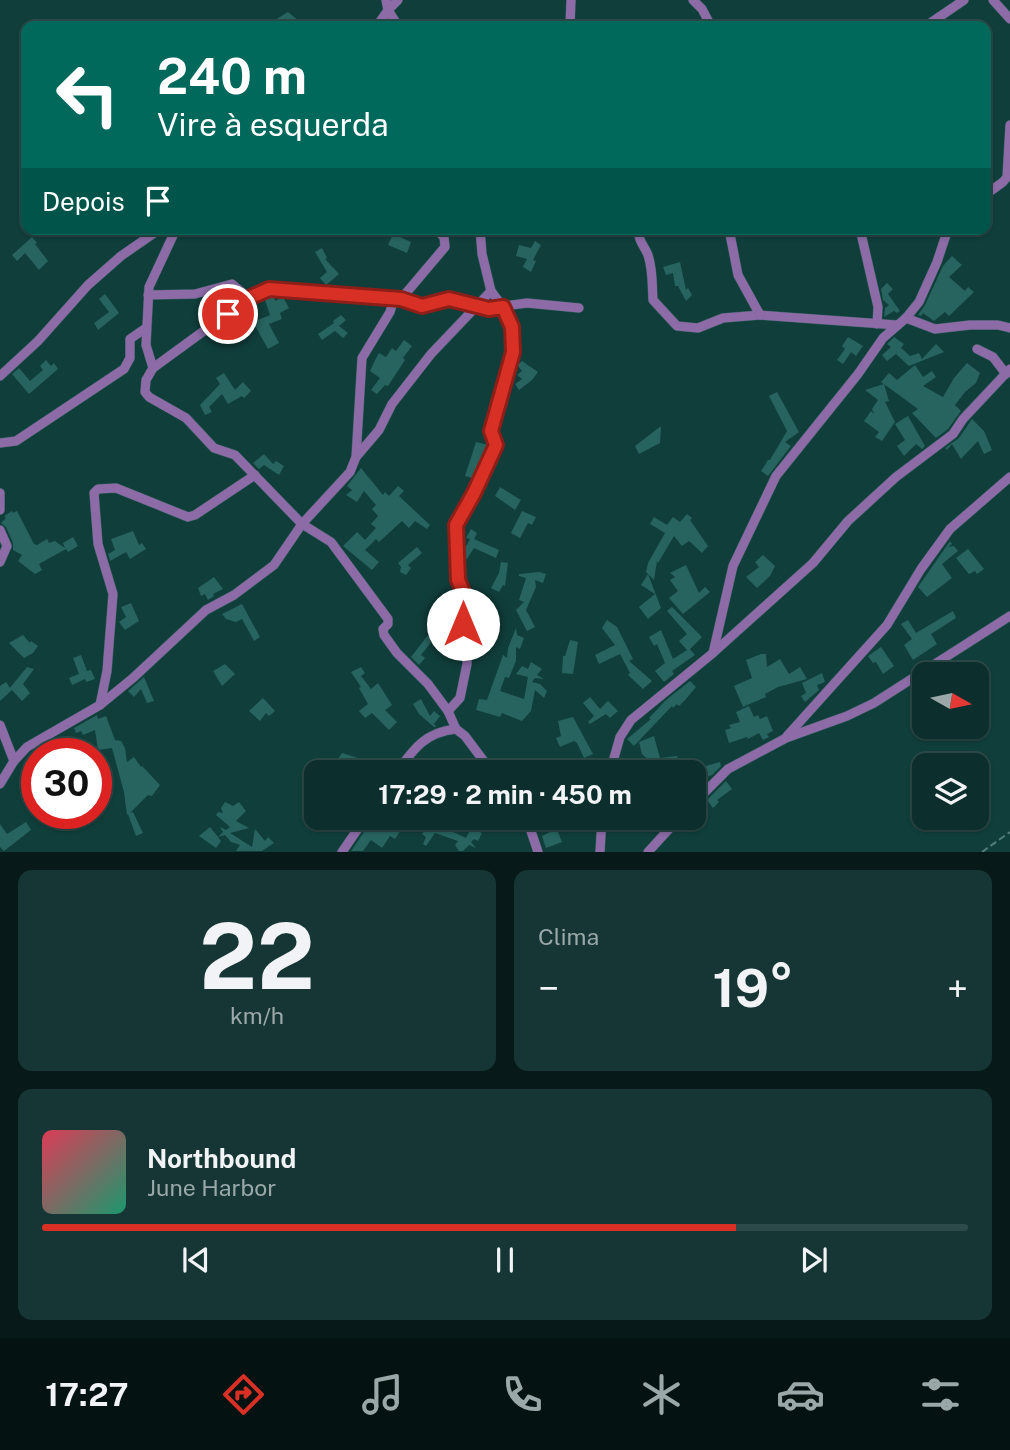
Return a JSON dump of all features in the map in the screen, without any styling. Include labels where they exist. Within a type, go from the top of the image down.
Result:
[{"type":"street","points":[[379,21],[387,5],[398,0]]},
{"type":"street","points":[[570,0],[570,21]]},
{"type":"street","points":[[693,0],[708,21]]},
{"type":"street","points":[[702,9],[709,0]]},
{"type":"street","points":[[933,21],[964,0]]},
{"type":"street","points":[[993,0],[1010,19]]},
{"type":"street","points":[[387,5],[395,21]]},
{"type":"street","points":[[991,191],[1007,177],[1010,125]]},
{"type":"street","points":[[0,376],[38,341],[88,285],[121,256],[151,235]]},
{"type":"street","points":[[153,369],[146,328],[148,295],[173,235]]},
{"type":"street","points":[[0,784],[14,761],[35,741],[100,705],[206,610],[234,595],[274,565],[302,524],[350,472],[356,457],[362,358],[398,299],[445,247],[442,235]]},
{"type":"street","points":[[448,711],[460,698],[467,664],[467,642],[463,624],[467,601],[458,580],[456,525],[496,445],[491,431],[513,352],[512,327],[503,307],[491,291],[480,235]]},
{"type":"street","points":[[639,235],[640,244],[647,252],[654,285],[653,300],[677,326],[698,328],[723,318],[760,315],[897,325]]},
{"type":"street","points":[[730,235],[738,275],[760,315]]},
{"type":"street","points":[[861,235],[878,307],[877,324]]},
{"type":"street","points":[[713,653],[733,566],[776,476],[858,374],[883,338],[906,318],[919,302],[946,235]]},
{"type":"street","points":[[148,295],[195,294],[232,284],[249,298]]},
{"type":"street","points":[[483,760],[465,736],[456,729],[448,711],[384,635],[383,629],[388,624],[388,619],[340,552],[322,535],[302,524],[235,455],[214,448],[186,418],[149,397],[144,388],[153,369],[249,298],[274,289],[398,299],[422,306],[449,299],[489,309],[527,303],[579,308]]},
{"type":"street","points":[[356,457],[379,430],[392,404],[431,354],[491,291]]},
{"type":"street","points":[[906,318],[935,329],[998,325],[1010,328]]},
{"type":"street","points":[[0,454],[3,443],[16,441],[124,369],[130,358],[130,339],[146,328]]},
{"type":"street","points":[[614,760],[621,737],[631,720],[713,653],[813,563],[848,521],[896,477],[953,434],[963,419],[1008,371],[993,356],[977,349]]},
{"type":"street","points":[[100,705],[107,671],[113,594],[98,544],[94,493],[98,489],[117,488],[188,517],[255,475]]},
{"type":"street","points":[[786,738],[887,625],[921,569],[950,529],[1010,477]]},
{"type":"street","points":[[0,493],[0,510]]},
{"type":"street","points":[[0,530],[7,546],[0,562]]},
{"type":"street","points":[[706,791],[728,769],[786,738],[847,716],[874,703],[1010,616]]},
{"type":"street","points":[[0,725],[14,761]]},
{"type":"street","points":[[405,760],[435,733],[456,729]]},
{"type":"street","points":[[342,852],[357,830]]},
{"type":"street","points":[[531,830],[538,852]]},
{"type":"street","points":[[600,852],[601,830]]},
{"type":"street","points":[[648,852],[668,830]]},
{"type":"path","points":[[982,852],[1010,832]]},
{"type":"building","points":[[288,12],[299,21],[273,21]]},
{"type":"building","points":[[393,235],[401,235],[400,237],[411,242],[407,253],[388,245]]},
{"type":"building","points":[[32,237],[48,261],[39,270],[25,253],[17,261],[12,255]]},
{"type":"building","points":[[535,241],[541,245],[533,260],[536,261],[531,272],[523,267],[527,259],[516,256],[519,245],[531,248]]},
{"type":"building","points":[[322,248],[327,258],[325,259],[339,274],[326,285],[320,278],[327,272],[315,252]]},
{"type":"building","points":[[952,256],[962,265],[949,277],[965,291],[968,287],[974,292],[949,316],[945,312],[934,321],[923,313],[918,315],[943,266]]},
{"type":"building","points":[[680,262],[686,290],[688,288],[692,295],[686,301],[678,286],[675,286],[673,273],[666,275],[663,267]]},
{"type":"building","points":[[887,283],[893,289],[888,294],[900,311],[894,311],[884,317],[885,308],[889,305],[883,300],[881,289]]},
{"type":"building","points":[[105,294],[119,313],[98,330],[94,323],[109,312],[99,299]]},
{"type":"building","points":[[274,297],[275,301],[283,297],[289,308],[280,313],[282,319],[269,324],[279,343],[268,349],[253,322],[270,315],[265,300]]},
{"type":"building","points":[[341,315],[346,320],[339,326],[348,333],[343,338],[335,331],[322,340],[318,334]]},
{"type":"building","points":[[848,337],[863,346],[856,356],[851,352],[843,364],[837,360],[845,349],[842,346]]},
{"type":"building","points":[[894,337],[904,344],[901,348],[910,356],[919,353],[922,359],[936,344],[944,352],[909,366],[896,354],[887,361],[882,355],[891,347],[887,344]]},
{"type":"building","points":[[404,340],[412,346],[403,358],[405,360],[388,386],[385,385],[377,394],[371,390],[380,378],[370,371],[375,360],[379,353],[386,357],[392,348],[396,351]]},
{"type":"building","points":[[46,360],[51,366],[54,363],[58,369],[29,394],[12,374],[19,368],[30,381],[43,370],[40,366]]},
{"type":"building","points":[[522,361],[538,372],[519,390],[515,384],[522,379],[517,375],[522,371],[517,365]]},
{"type":"building","points":[[967,363],[980,373],[976,383],[955,405],[961,411],[948,429],[936,438],[912,413],[918,409],[881,382],[889,373],[897,380],[915,365],[923,377],[932,371],[936,377],[923,386],[943,397]]},
{"type":"building","points":[[224,373],[235,390],[243,382],[251,391],[244,398],[242,396],[228,404],[222,394],[209,407],[212,412],[205,415],[200,405],[220,384],[216,378]]},
{"type":"building","points":[[884,384],[889,401],[885,402],[895,422],[882,441],[875,437],[879,432],[864,421],[871,411],[874,414],[872,409],[878,400],[865,390]]},
{"type":"building","points":[[777,392],[799,432],[785,442],[791,446],[768,476],[761,471],[787,431],[769,396]]},
{"type":"building","points":[[908,416],[925,446],[922,449],[916,444],[904,456],[897,446],[905,440],[895,424]]},
{"type":"building","points":[[972,419],[984,431],[992,450],[984,454],[978,441],[961,459],[952,444],[947,450],[945,448],[959,438]]},
{"type":"building","points":[[661,426],[660,443],[639,454],[635,446]]},
{"type":"building","points":[[476,442],[488,445],[473,478],[465,476]]},
{"type":"building","points":[[264,454],[273,464],[276,461],[284,466],[279,475],[264,465],[259,469],[253,463]]},
{"type":"building","points":[[361,468],[383,495],[385,492],[389,496],[398,486],[404,491],[399,496],[430,525],[427,529],[415,521],[409,528],[402,521],[379,542],[376,539],[365,550],[379,562],[372,570],[343,546],[357,532],[365,540],[376,528],[371,524],[378,516],[372,509],[376,505],[364,491],[357,502],[346,495],[352,490],[347,486]]},
{"type":"building","points":[[500,487],[521,500],[515,510],[495,496]]},
{"type":"building","points":[[17,511],[34,544],[47,539],[49,543],[55,541],[65,548],[63,543],[73,537],[78,546],[68,552],[66,549],[39,564],[42,570],[35,574],[18,561],[22,555],[13,550],[6,527],[1,523],[6,518],[4,516]]},
{"type":"building","points":[[522,511],[536,517],[532,525],[528,523],[520,538],[511,533]]},
{"type":"building","points":[[687,514],[708,546],[702,553],[689,541],[682,546],[674,536],[658,563],[657,561],[654,580],[646,572],[648,563],[665,533],[650,524],[654,517],[667,525],[673,517],[680,522]]},
{"type":"building","points":[[471,529],[477,533],[474,539],[499,550],[496,558],[474,548],[467,559],[464,558],[464,550],[470,539],[466,538]]},
{"type":"building","points":[[133,531],[139,545],[142,543],[146,549],[130,559],[126,552],[110,561],[108,554],[115,550],[111,539]]},
{"type":"building","points":[[950,541],[952,544],[948,547],[954,546],[958,551],[942,564],[952,578],[927,597],[918,587]]},
{"type":"building","points":[[417,547],[422,553],[408,565],[411,568],[406,575],[400,572],[398,563]]},
{"type":"building","points":[[968,549],[984,569],[977,574],[975,571],[969,574],[956,558]]},
{"type":"building","points":[[763,555],[775,566],[770,576],[757,588],[746,577],[759,567],[755,562]]},
{"type":"building","points":[[501,562],[508,563],[505,586],[503,585],[499,592],[491,588]]},
{"type":"building","points":[[686,565],[699,593],[705,587],[710,592],[683,614],[669,598],[678,591],[670,580],[675,577],[670,573]]},
{"type":"building","points":[[519,574],[546,574],[543,583],[535,580],[536,587],[526,610],[535,627],[527,631],[516,610],[524,602],[519,600],[526,578]]},
{"type":"building","points":[[648,574],[661,608],[648,619],[639,607],[655,594],[641,585]]},
{"type":"building","points":[[214,577],[223,589],[208,600],[205,594],[201,596],[198,588]]},
{"type":"building","points":[[131,603],[139,621],[125,630],[119,622],[126,617],[121,607]]},
{"type":"building","points":[[242,604],[260,637],[254,641],[242,619],[236,622],[226,619],[222,614]]},
{"type":"building","points":[[672,607],[702,637],[690,649],[695,655],[672,671],[674,674],[664,682],[655,671],[665,663],[657,644],[654,646],[649,637],[661,630],[673,659],[687,650],[679,641],[687,634],[667,611]]},
{"type":"building","points":[[953,611],[956,618],[931,634],[937,644],[913,660],[904,645],[912,639],[901,624],[908,620],[916,633]]},
{"type":"building","points":[[607,620],[617,627],[633,659],[629,661],[652,681],[643,689],[628,675],[630,673],[620,654],[599,664],[595,655],[615,645],[602,628]]},
{"type":"building","points":[[516,628],[517,635],[524,638],[520,649],[516,647],[516,661],[509,678],[505,677],[500,691],[524,699],[528,677],[516,674],[522,666],[528,669],[531,662],[542,669],[537,675],[544,679],[535,678],[532,682],[540,684],[547,691],[544,698],[535,690],[531,711],[522,721],[502,713],[500,717],[476,710],[479,699],[487,700],[503,655],[507,658]]},
{"type":"building","points":[[432,630],[442,637],[438,644],[433,640],[421,655],[425,658],[419,665],[411,657]]},
{"type":"building","points":[[23,635],[30,643],[31,641],[38,646],[24,658],[9,643]]},
{"type":"building","points":[[570,640],[578,642],[573,674],[562,673],[563,656]]},
{"type":"building","points":[[881,647],[894,666],[883,674],[876,662],[873,663],[868,656]]},
{"type":"building","points":[[766,654],[767,667],[780,659],[789,674],[800,667],[807,679],[778,687],[765,694],[766,697],[743,707],[734,686],[752,678],[746,660]]},
{"type":"building","points":[[81,655],[87,671],[91,670],[95,679],[86,682],[85,679],[72,685],[69,678],[79,674],[73,658]]},
{"type":"building","points":[[225,664],[235,674],[222,686],[213,671]]},
{"type":"building","points":[[27,667],[34,669],[23,684],[30,693],[22,701],[12,690],[0,701],[0,686],[6,682],[10,688]]},
{"type":"building","points":[[361,667],[365,673],[361,676],[371,689],[378,683],[392,705],[385,710],[397,722],[389,730],[372,713],[365,718],[359,711],[368,704],[351,672]]},
{"type":"building","points":[[822,673],[825,682],[817,685],[819,690],[805,702],[801,696],[806,693],[802,683]]},
{"type":"building","points":[[144,677],[154,701],[147,703],[141,689],[134,697],[128,691]]},
{"type":"building","points":[[690,681],[696,687],[686,699],[679,706],[672,706],[634,746],[627,739],[651,719],[649,718],[666,700]]},
{"type":"building","points":[[590,697],[600,709],[608,701],[618,711],[610,718],[606,714],[590,724],[588,722],[594,716],[583,703]]},
{"type":"building","points":[[263,698],[275,711],[269,716],[266,713],[260,721],[249,711]]},
{"type":"building","points":[[421,699],[430,716],[434,711],[440,716],[434,724],[436,727],[419,714],[413,704]]},
{"type":"building","points":[[749,706],[754,717],[758,715],[760,719],[767,716],[773,731],[763,740],[759,733],[748,739],[747,737],[729,743],[725,730],[731,728],[729,725],[740,722],[736,712]]},
{"type":"building","points":[[97,715],[98,719],[106,716],[115,740],[121,741],[125,748],[127,762],[134,757],[160,785],[152,796],[148,795],[130,813],[133,812],[143,833],[136,836],[127,815],[112,738],[96,738],[95,730],[83,735],[81,731],[76,733],[74,728]]},
{"type":"building","points":[[573,717],[593,754],[584,758],[577,743],[574,741],[560,747],[556,738],[561,736],[558,721]]},
{"type":"building","points":[[654,736],[660,758],[677,756],[678,760],[648,760],[642,754],[639,742]]},
{"type":"building","points":[[342,753],[361,759],[360,760],[337,760]]},
{"type":"building","points":[[720,762],[721,766],[706,777],[706,766]]},
{"type":"building","points":[[726,781],[732,789],[717,800],[719,802],[713,808],[707,800]]},
{"type":"building","points":[[225,802],[233,806],[239,802],[246,811],[236,821],[249,828],[230,833],[252,847],[255,829],[265,841],[268,837],[274,843],[262,851],[236,851],[240,845],[231,842],[225,835],[218,837],[223,832],[220,827],[226,830],[230,827],[216,815],[218,812],[223,813],[221,808]]},
{"type":"building","points":[[0,824],[7,834],[21,825],[21,829],[31,830],[4,851],[0,847]]},
{"type":"building","points":[[210,827],[221,841],[216,848],[199,836]]},
{"type":"building","points":[[365,830],[401,830],[395,839],[390,836],[382,848],[371,840],[363,851],[351,851]]},
{"type":"building","points":[[425,830],[449,830],[466,838],[470,830],[482,833],[478,841],[474,839],[471,842],[476,848],[469,845],[463,851],[459,851],[455,845],[458,841],[435,833],[426,846],[423,844],[426,837],[422,834]]},
{"type":"building","points":[[557,830],[562,842],[546,848],[542,836]]},
{"type":"route","points":[[228,314],[249,298],[269,289],[401,299],[418,306],[449,299],[489,309],[503,307],[512,327],[513,352],[491,431],[496,445],[456,525],[458,580],[467,601],[463,624]]}]
